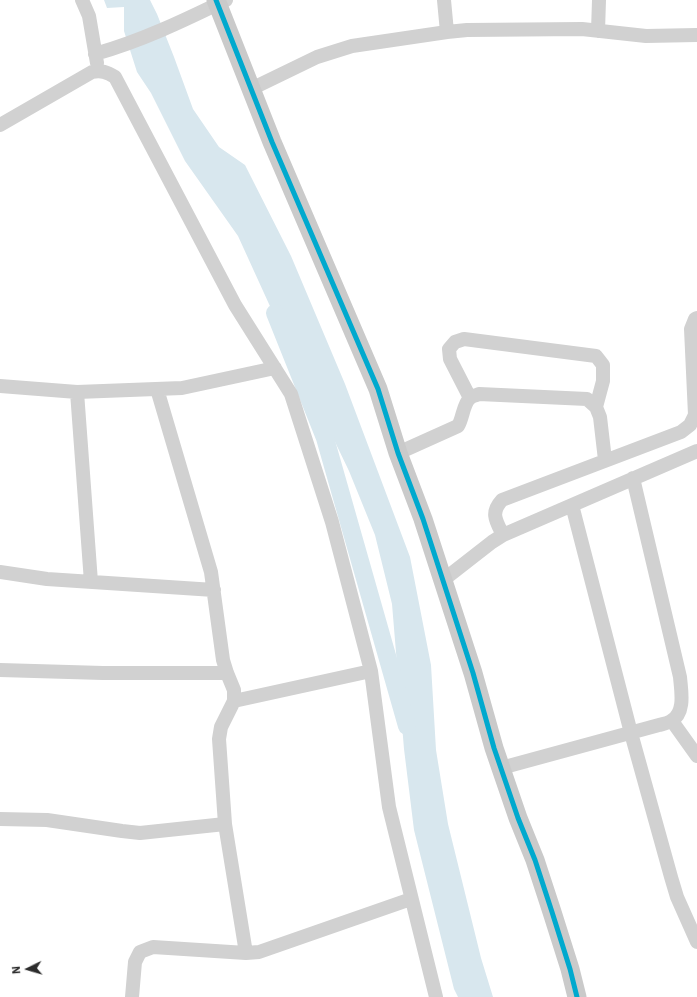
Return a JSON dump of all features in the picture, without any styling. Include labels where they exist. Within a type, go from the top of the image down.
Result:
[{"type":"main road","points":[[219,1],[251,89],[378,389],[398,453],[423,519],[473,673],[494,748],[535,860],[570,969],[577,997]]},
{"type":"street","points":[[82,0],[89,16],[98,71]]},
{"type":"street","points":[[444,0],[447,32]]},
{"type":"street","points":[[598,31],[599,0]]},
{"type":"street","points":[[95,54],[125,46],[165,29],[219,1]]},
{"type":"street","points":[[251,89],[317,57],[352,46],[447,32],[467,30],[582,29],[646,36],[697,35]]},
{"type":"street","points":[[0,125],[92,72],[107,72],[115,77],[235,304],[291,394],[332,522],[371,671],[389,807],[436,997]]},
{"type":"street","points":[[503,535],[494,517],[496,506],[502,500],[680,432],[690,425],[695,415],[692,329],[695,319],[697,318]]},
{"type":"street","points":[[470,398],[450,359],[449,349],[455,342],[464,339],[596,356],[603,365],[603,381],[596,407]]},
{"type":"street","points":[[0,386],[77,392],[182,388],[275,368]]},
{"type":"street","points":[[157,389],[211,572],[223,660],[234,690],[234,701],[221,727],[219,739],[225,824],[246,953]]},
{"type":"street","points":[[77,392],[91,582]]},
{"type":"street","points":[[398,453],[458,426],[470,398],[479,394],[573,398],[587,400],[596,407],[600,417],[605,460]]},
{"type":"street","points":[[442,581],[503,535],[697,451]]},
{"type":"street","points":[[501,768],[672,721],[679,712],[682,698],[680,676],[633,478]]},
{"type":"street","points":[[572,505],[631,733],[671,877],[677,897],[697,942]]},
{"type":"street","points":[[0,572],[47,579],[214,590]]},
{"type":"street","points":[[0,670],[103,673],[227,673]]},
{"type":"street","points":[[234,701],[371,671]]},
{"type":"street","points":[[672,721],[697,756]]},
{"type":"street","points":[[0,819],[47,820],[140,833],[225,824]]},
{"type":"street","points":[[132,997],[135,962],[140,952],[154,947],[246,953],[259,952],[411,899]]},
{"type":"shaded area","points":[[104,0],[150,0],[174,57],[193,109],[219,147],[245,165],[291,256],[345,384],[410,557],[431,665],[436,750],[448,824],[481,958],[493,997],[458,997],[454,989],[414,830],[404,749],[392,604],[375,535],[349,471],[238,236],[185,161],[151,93],[137,72],[124,31],[124,7],[107,8]]},
{"type":"waterway","points":[[275,313],[325,438],[407,726]]},
{"type":"transit line","points":[[216,0],[272,142],[378,389],[398,453],[423,519],[473,673],[494,748],[518,818],[535,860],[570,969],[577,997]]}]
